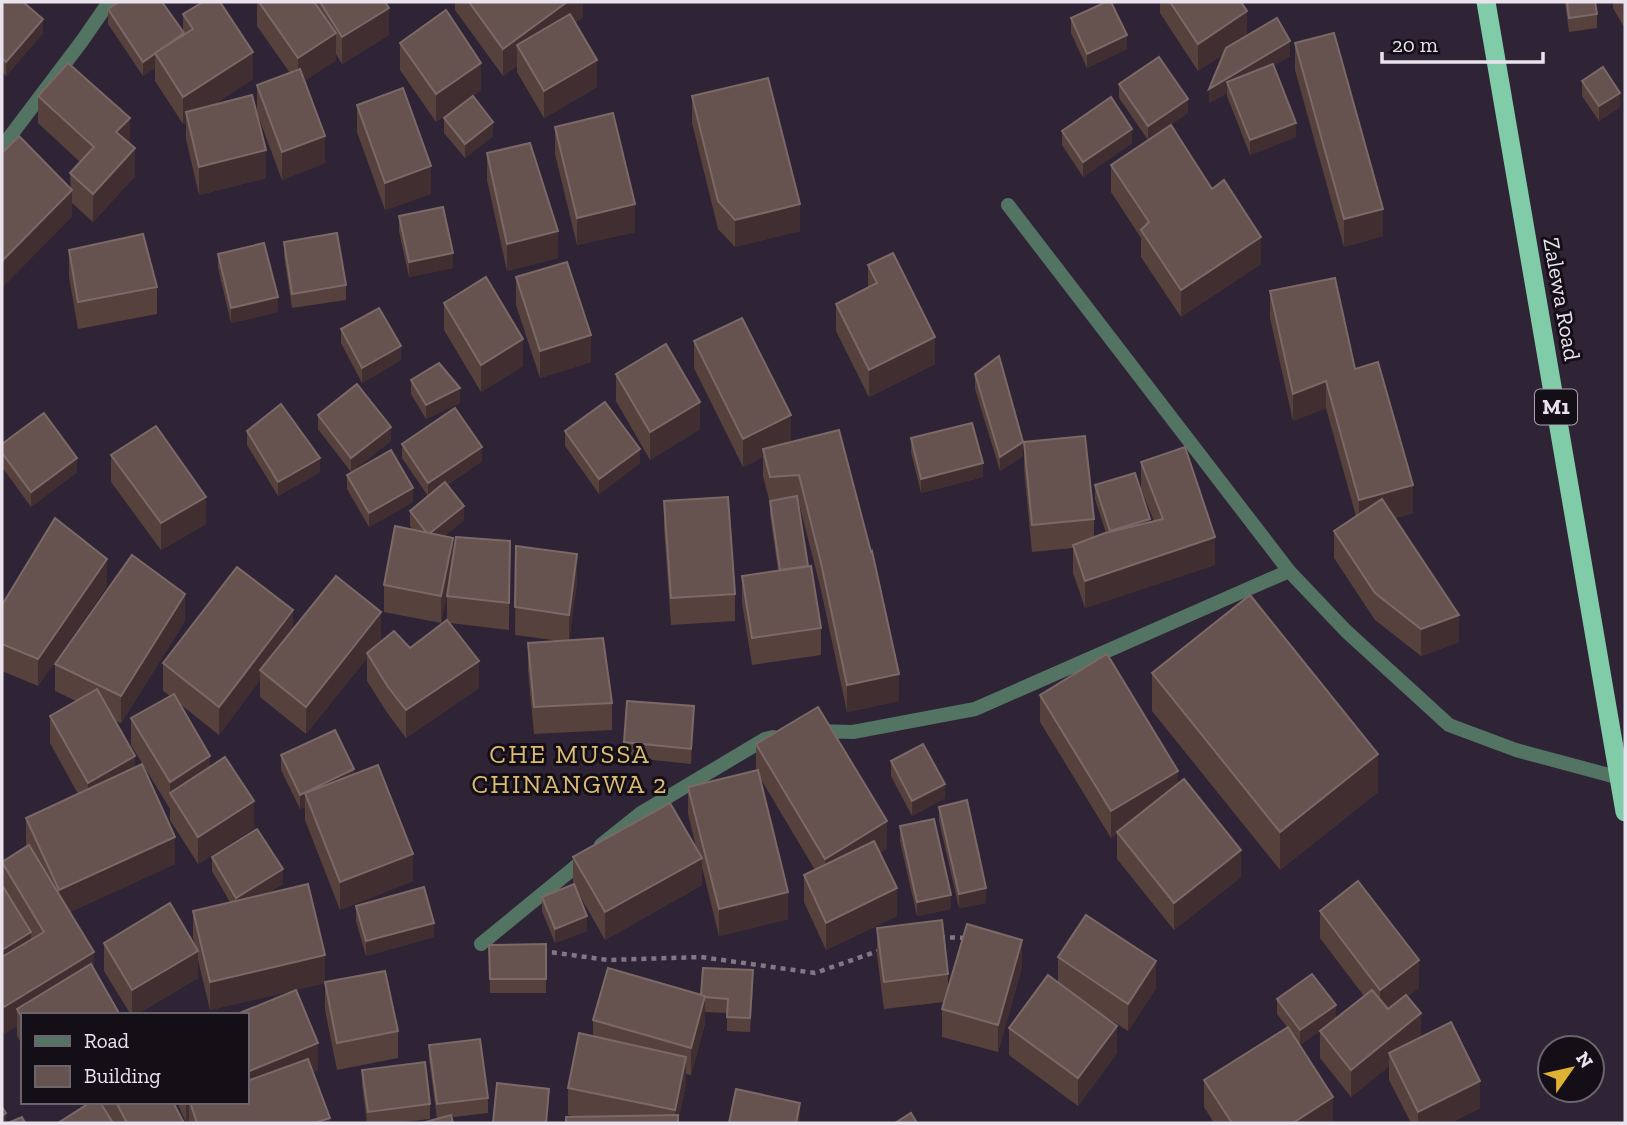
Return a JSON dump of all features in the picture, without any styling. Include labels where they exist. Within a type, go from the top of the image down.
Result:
[{"type":"highway","name":"Zalewa Road","points":[[1486,2],[1623,778],[1625,812]]},
{"type":"street","points":[[2,147],[108,2]]},
{"type":"street","points":[[1008,205],[1289,571],[1346,631],[1449,725],[1516,750],[1623,778]]},
{"type":"street","points":[[481,944],[641,813],[765,739],[794,733],[853,733],[975,709],[1289,571]]},
{"type":"path","points":[[936,936],[976,939]]},
{"type":"path","points":[[481,944],[608,960],[701,957],[815,973],[887,948]]},
{"type":"building","points":[[2,2],[23,2],[43,19],[6,62],[2,58]]},
{"type":"building","points":[[119,2],[162,2],[184,33],[143,62],[108,9]]},
{"type":"building","points":[[203,2],[220,2],[253,52],[183,97],[155,53],[193,29],[183,14]]},
{"type":"building","points":[[259,2],[314,2],[336,33],[298,58]]},
{"type":"building","points":[[320,2],[385,2],[389,8],[342,37]]},
{"type":"building","points":[[469,2],[567,2],[503,49]]},
{"type":"building","points":[[1111,2],[1127,35],[1087,54],[1071,18]]},
{"type":"building","points":[[1170,2],[1241,2],[1247,11],[1198,44]]},
{"type":"building","points":[[1567,2],[1595,2],[1597,14],[1569,18]]},
{"type":"building","points":[[446,10],[481,63],[436,94],[400,43]]},
{"type":"building","points":[[570,14],[597,60],[544,91],[517,45]]},
{"type":"building","points":[[1277,18],[1290,41],[1209,89],[1226,48]]},
{"type":"building","points":[[1334,33],[1383,209],[1344,219],[1295,43]]},
{"type":"building","points":[[1159,57],[1188,99],[1148,126],[1119,84]]},
{"type":"building","points":[[68,63],[130,118],[116,132],[135,148],[93,194],[70,173],[94,147],[38,96]]},
{"type":"building","points":[[1273,64],[1296,123],[1250,140],[1227,82]]},
{"type":"building","points":[[1603,67],[1620,93],[1599,106],[1582,81]]},
{"type":"building","points":[[300,69],[325,136],[282,152],[257,85]]},
{"type":"building","points":[[768,78],[800,204],[735,220],[718,201],[692,96]]},
{"type":"building","points":[[403,88],[431,166],[385,183],[357,105]]},
{"type":"building","points":[[252,95],[266,150],[199,167],[186,112]]},
{"type":"building","points":[[473,96],[493,122],[465,144],[444,118]]},
{"type":"building","points":[[1111,97],[1132,129],[1083,162],[1062,131]]},
{"type":"building","points":[[613,113],[635,204],[577,218],[555,127]]},
{"type":"building","points":[[1171,125],[1212,189],[1224,180],[1261,237],[1181,290],[1141,230],[1149,222],[1111,165]]},
{"type":"building","points":[[19,136],[72,190],[2,261],[2,153]]},
{"type":"building","points":[[530,143],[558,231],[507,244],[487,153]]},
{"type":"building","points":[[443,207],[453,253],[409,262],[399,216]]},
{"type":"building","points":[[337,233],[346,285],[292,294],[284,242]]},
{"type":"building","points":[[143,234],[157,287],[78,302],[69,250]]},
{"type":"building","points":[[264,243],[278,297],[231,308],[218,254]]},
{"type":"building","points":[[893,253],[935,337],[869,370],[836,304],[877,283],[868,265]]},
{"type":"building","points":[[567,262],[591,335],[540,351],[516,277]]},
{"type":"building","points":[[486,277],[523,339],[481,365],[444,303]]},
{"type":"building","points":[[1335,278],[1355,369],[1378,362],[1413,485],[1359,500],[1326,381],[1293,394],[1270,291]]},
{"type":"building","points":[[379,308],[401,346],[362,368],[341,329]]},
{"type":"building","points":[[742,318],[791,415],[743,439],[694,341]]},
{"type":"building","points":[[666,344],[700,402],[650,432],[616,374]]},
{"type":"building","points":[[999,356],[1023,442],[1000,457],[975,374]]},
{"type":"building","points":[[439,363],[460,388],[426,405],[411,380]]},
{"type":"building","points":[[357,384],[391,427],[351,458],[318,415]]},
{"type":"building","points":[[605,402],[640,449],[599,479],[565,431]]},
{"type":"building","points":[[281,404],[320,458],[278,482],[247,431]]},
{"type":"building","points":[[455,408],[482,447],[428,483],[402,444]]},
{"type":"building","points":[[44,413],[77,458],[31,492],[2,453],[2,444]]},
{"type":"building","points":[[972,423],[983,463],[921,479],[911,438]]},
{"type":"building","points":[[156,426],[206,497],[161,523],[111,455]]},
{"type":"building","points":[[839,430],[872,551],[899,674],[847,685],[799,475],[770,477],[763,449]]},
{"type":"building","points":[[1085,436],[1094,519],[1032,525],[1024,442]]},
{"type":"building","points":[[1185,447],[1215,537],[1085,581],[1073,545],[1105,533],[1163,519],[1141,462]]},
{"type":"building","points":[[391,450],[413,488],[369,513],[347,475]]},
{"type":"building","points":[[1135,473],[1150,519],[1110,531],[1095,485]]},
{"type":"building","points":[[445,482],[464,506],[427,533],[410,511]]},
{"type":"building","points":[[797,496],[808,566],[780,570],[770,501]]},
{"type":"building","points":[[728,497],[735,594],[671,598],[664,501]]},
{"type":"building","points":[[1382,499],[1459,615],[1421,629],[1375,593],[1334,531]]},
{"type":"building","points":[[55,518],[107,559],[38,659],[2,644],[2,605]]},
{"type":"building","points":[[395,526],[453,538],[441,596],[384,585]]},
{"type":"building","points":[[456,537],[510,541],[509,603],[447,596]]},
{"type":"building","points":[[516,546],[577,554],[569,615],[515,607]]},
{"type":"building","points":[[132,555],[185,594],[121,696],[55,664]]},
{"type":"building","points":[[811,566],[821,628],[752,638],[742,576]]},
{"type":"building","points":[[237,567],[293,610],[219,707],[163,663]]},
{"type":"building","points":[[336,576],[381,612],[306,707],[260,670]]},
{"type":"building","points":[[1250,595],[1378,754],[1280,832],[1152,673]]},
{"type":"building","points":[[447,620],[479,661],[406,710],[367,653],[394,631],[410,648]]},
{"type":"building","points":[[603,638],[612,703],[534,707],[528,643]]},
{"type":"building","points":[[1107,654],[1178,771],[1111,811],[1040,695]]},
{"type":"building","points":[[97,689],[135,756],[88,783],[50,716]]},
{"type":"building","points":[[174,694],[210,756],[170,782],[131,718]]},
{"type":"building","points":[[627,701],[694,706],[691,749],[624,742]]},
{"type":"building","points":[[818,707],[887,821],[825,859],[756,744]]},
{"type":"building","points":[[335,730],[354,769],[300,795],[281,755]]},
{"type":"building","points":[[923,744],[945,784],[912,801],[891,761]]},
{"type":"building","points":[[225,757],[254,801],[198,837],[170,793]]},
{"type":"building","points":[[142,764],[175,837],[59,890],[26,818]]},
{"type":"building","points":[[378,765],[413,854],[340,882],[305,793]]},
{"type":"building","points":[[758,770],[788,892],[719,909],[688,787]]},
{"type":"building","points":[[1184,779],[1241,850],[1174,903],[1117,832]]},
{"type":"building","points":[[967,800],[986,888],[959,894],[939,807]]},
{"type":"building","points":[[670,803],[702,858],[605,912],[573,857]]},
{"type":"building","points":[[934,819],[951,895],[917,902],[900,826]]},
{"type":"building","points":[[257,829],[283,869],[236,898],[212,857]]},
{"type":"building","points":[[874,841],[897,888],[826,923],[804,875]]},
{"type":"building","points":[[29,845],[94,952],[4,1007],[2,957],[44,932],[2,862]]},
{"type":"building","points":[[1358,881],[1419,960],[1380,990],[1320,911]]},
{"type":"building","points":[[308,884],[325,955],[210,982],[193,911]]},
{"type":"building","points":[[574,884],[587,916],[555,929],[542,897]]},
{"type":"building","points":[[2,885],[31,932],[2,950]]},
{"type":"building","points":[[424,887],[434,923],[366,941],[356,906]]},
{"type":"building","points":[[170,903],[198,951],[132,990],[104,943]]},
{"type":"building","points":[[1086,915],[1156,961],[1128,1004],[1058,957]]},
{"type":"building","points":[[942,920],[948,974],[884,982],[877,928]]},
{"type":"building","points":[[967,924],[1022,940],[998,1025],[942,1009]]},
{"type":"building","points":[[546,944],[546,979],[490,979],[489,945]]},
{"type":"building","points":[[91,964],[119,1013],[21,1013],[21,1016],[17,1009]]},
{"type":"building","points":[[608,968],[705,996],[691,1048],[593,1020]]},
{"type":"building","points":[[703,968],[753,970],[750,1018],[727,1017],[728,999],[701,995]]},
{"type":"building","points":[[385,971],[398,1031],[337,1043],[325,982]]},
{"type":"building","points":[[1312,974],[1336,1005],[1300,1030],[1277,999]]},
{"type":"building","points":[[1048,975],[1117,1026],[1078,1078],[1009,1028]]},
{"type":"building","points":[[296,990],[318,1043],[248,1072],[248,1013],[240,1013]]},
{"type":"building","points":[[1372,990],[1388,1009],[1406,995],[1421,1013],[1351,1070],[1320,1031]]},
{"type":"building","points":[[1451,1022],[1480,1081],[1418,1112],[1389,1053]]},
{"type":"building","points":[[1288,1027],[1333,1097],[1293,1123],[1232,1123],[1204,1080]]},
{"type":"building","points":[[579,1033],[686,1057],[675,1110],[568,1088]]},
{"type":"building","points":[[480,1039],[488,1098],[437,1104],[429,1045]]},
{"type":"building","points":[[308,1059],[330,1118],[314,1123],[197,1123],[191,1104],[248,1104],[248,1081]]},
{"type":"building","points":[[425,1062],[430,1104],[368,1112],[362,1070]]},
{"type":"building","points":[[497,1083],[549,1089],[546,1123],[493,1123]]},
{"type":"building","points":[[736,1089],[800,1103],[796,1123],[729,1123]]},
{"type":"building","points":[[88,1104],[101,1104],[113,1123],[58,1123]]},
{"type":"building","points":[[117,1104],[174,1104],[184,1123],[127,1123]]},
{"type":"building","points":[[911,1113],[917,1123],[895,1123]]},
{"type":"building","points":[[451,1115],[453,1123],[422,1123]]},
{"type":"building","points":[[678,1115],[678,1123],[566,1123],[566,1117]]},
{"type":"building","points":[[22,1117],[25,1123],[8,1123]]},
{"type":"district","name":"CHE MUSSA CHINANGWA 2","points":[[570,769]]}]
